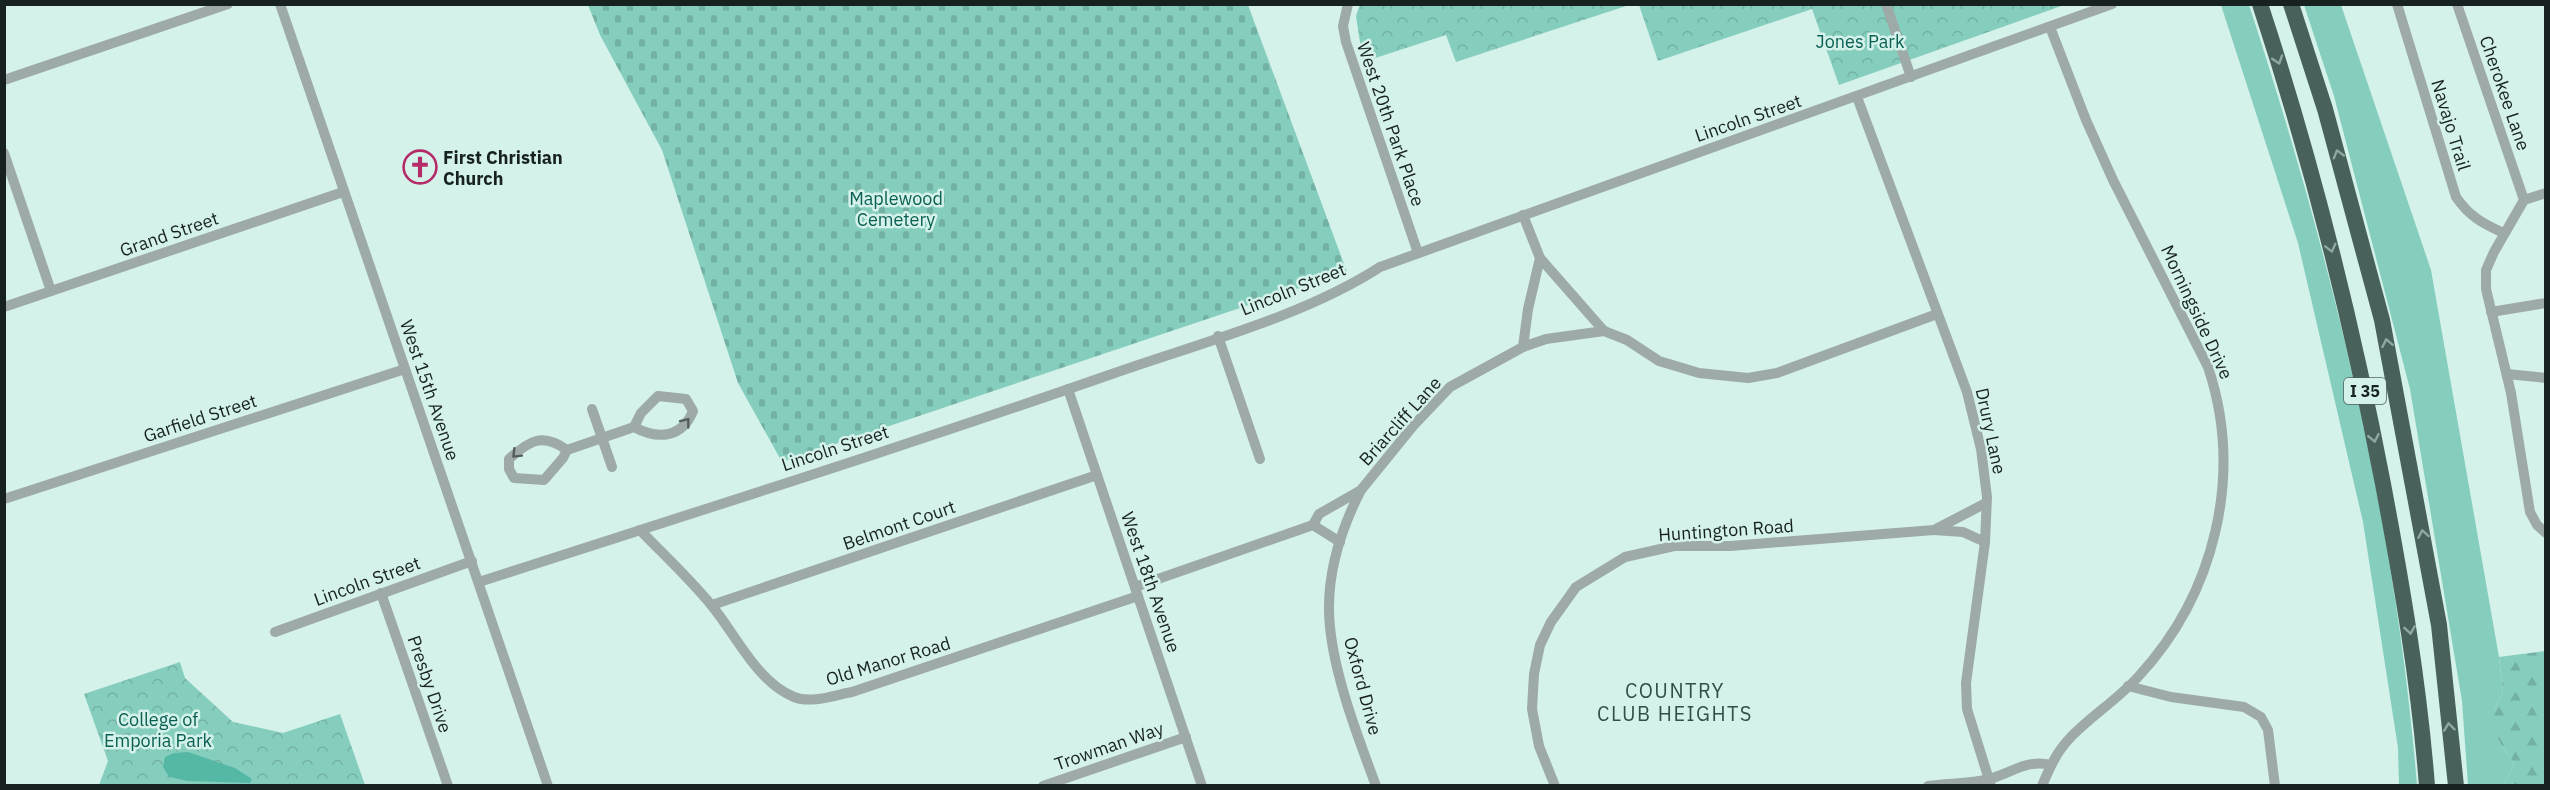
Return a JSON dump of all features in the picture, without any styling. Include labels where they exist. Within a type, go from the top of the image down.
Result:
[{"type":"highway","name":"I 35","points":[[2260,4],[2305,145],[2362,376],[2410,626],[2421,706],[2427,786]]},
{"type":"highway","name":"I 35","points":[[2291,4],[2325,109],[2382,320],[2439,625],[2456,786]]},
{"type":"street","points":[[4,80],[228,4]]},
{"type":"street","name":"West 15th Avenue","points":[[280,4],[548,786]]},
{"type":"street","name":"West 20th Park Place","points":[[1348,4],[1342,26],[1346,42],[1418,253]]},
{"type":"street","points":[[1886,4],[1911,78]]},
{"type":"street","name":"Lincoln Street","points":[[479,582],[1068,389],[1311,304],[1355,283],[1380,267],[2112,4]]},
{"type":"street","name":"Navajo Trail","points":[[2397,4],[2456,197],[2464,210],[2476,220],[2504,233]]},
{"type":"street","name":"Cherokee Lane","points":[[2457,4],[2524,200]]},
{"type":"street","name":"Morningside Drive","points":[[2042,786],[2051,765],[2068,740],[2128,686],[2161,650],[2184,616],[2206,565],[2221,514],[2225,480],[2217,393],[2208,367],[2113,180],[2086,120],[2050,27]]},
{"type":"street","name":"Drury Lane","points":[[1857,97],[1967,392],[1981,449],[1986,503],[1985,542],[1966,683],[1967,709],[1990,782]]},
{"type":"street","points":[[4,153],[51,291]]},
{"type":"street","name":"Grand Street","points":[[4,307],[344,192]]},
{"type":"street","points":[[2546,193],[2524,200],[2504,233],[2486,270],[2486,289],[2507,374],[2530,512],[2537,525],[2546,532]]},
{"type":"street","points":[[1522,215],[1540,258],[1604,331],[1627,340],[1659,361],[1699,373],[1748,378],[1777,373],[1937,314]]},
{"type":"street","points":[[1522,346],[1540,258]]},
{"type":"street","points":[[2491,312],[2546,303]]},
{"type":"street","name":"Briarcliff Lane","points":[[1137,591],[1313,525],[1319,514],[1361,490],[1413,426],[1450,387],[1522,346],[1546,339],[1604,331]]},
{"type":"street","points":[[1218,336],[1260,459]]},
{"type":"street","name":"Garfield Street","points":[[4,499],[405,369]]},
{"type":"street","points":[[2507,374],[2546,378]]},
{"type":"street","name":"West 18th Avenue","points":[[1068,389],[1202,786]]},
{"type":"street","points":[[567,450],[552,443],[529,441],[509,459],[509,469],[514,478],[544,480],[567,450],[634,427],[650,434],[673,434],[690,418],[693,411],[691,404],[686,399],[658,396],[641,413],[634,427]]},
{"type":"street","points":[[592,409],[612,468]]},
{"type":"street","name":"Belmont Court","points":[[712,605],[1097,475]]},
{"type":"street","name":"Oxford Drive","points":[[1361,490],[1351,509],[1340,542],[1331,589],[1330,627],[1339,671],[1376,786]]},
{"type":"street","name":"Huntington Road","points":[[1555,786],[1539,746],[1532,709],[1534,674],[1540,645],[1551,622],[1576,587],[1625,557],[1674,546],[1730,546],[1934,530],[1986,503]]},
{"type":"street","points":[[1313,525],[1340,542]]},
{"type":"street","name":"Old Manor Road","points":[[640,530],[712,605],[756,666],[781,690],[796,698],[816,699],[852,692],[1137,591]]},
{"type":"street","points":[[1934,530],[1963,532],[1985,542]]},
{"type":"street","name":"Lincoln Street","points":[[275,632],[472,561]]},
{"type":"street","name":"Presby Drive","points":[[381,593],[448,786]]},
{"type":"street","points":[[2128,686],[2171,697],[2244,707],[2261,717],[2268,730],[2275,786]]},
{"type":"street","name":"Trowman Way","points":[[1043,786],[1186,737]]},
{"type":"street","points":[[1928,786],[1990,782],[2023,765],[2041,763],[2051,765]]},
{"type":"green space","points":[[1360,4],[1629,5],[1456,62],[1446,35],[1363,62],[1356,16]]},
{"type":"green space","name":"Maplewood Cemetery","points":[[588,5],[1248,5],[1347,272],[782,462],[738,383],[662,150],[600,35]]},
{"type":"green space","name":"Jones Park","points":[[1639,5],[2064,5],[1839,85],[1812,9],[1658,61]]},
{"type":"green space","points":[[2221,5],[2249,5],[2307,196],[2333,293],[2356,390],[2393,586],[2407,685],[2417,785],[2399,785],[2398,748],[2363,522],[2298,243]]},
{"type":"green space","points":[[2304,5],[2341,5],[2431,270],[2499,657],[2503,692],[2494,711],[2500,743],[2514,763],[2504,785],[2468,785],[2462,701],[2410,389],[2334,96]]},
{"type":"green space","points":[[2545,651],[2545,785],[2504,785],[2514,763],[2500,743],[2493,725],[2494,711],[2503,692],[2499,657]]},
{"type":"green space","name":"College of Emporia Park","points":[[180,662],[185,678],[233,722],[283,733],[340,714],[365,785],[99,785],[108,761],[84,694]]},
{"type":"shaded area","points":[[188,752],[235,768],[252,779],[250,783],[188,781],[169,777],[163,767],[165,757],[174,753]]},
{"type":"place","name":"First Christian Church","points":[[420,167]]},
{"type":"district","name":"COUNTRY CLUB HEIGHTS","points":[[1675,702]]}]
